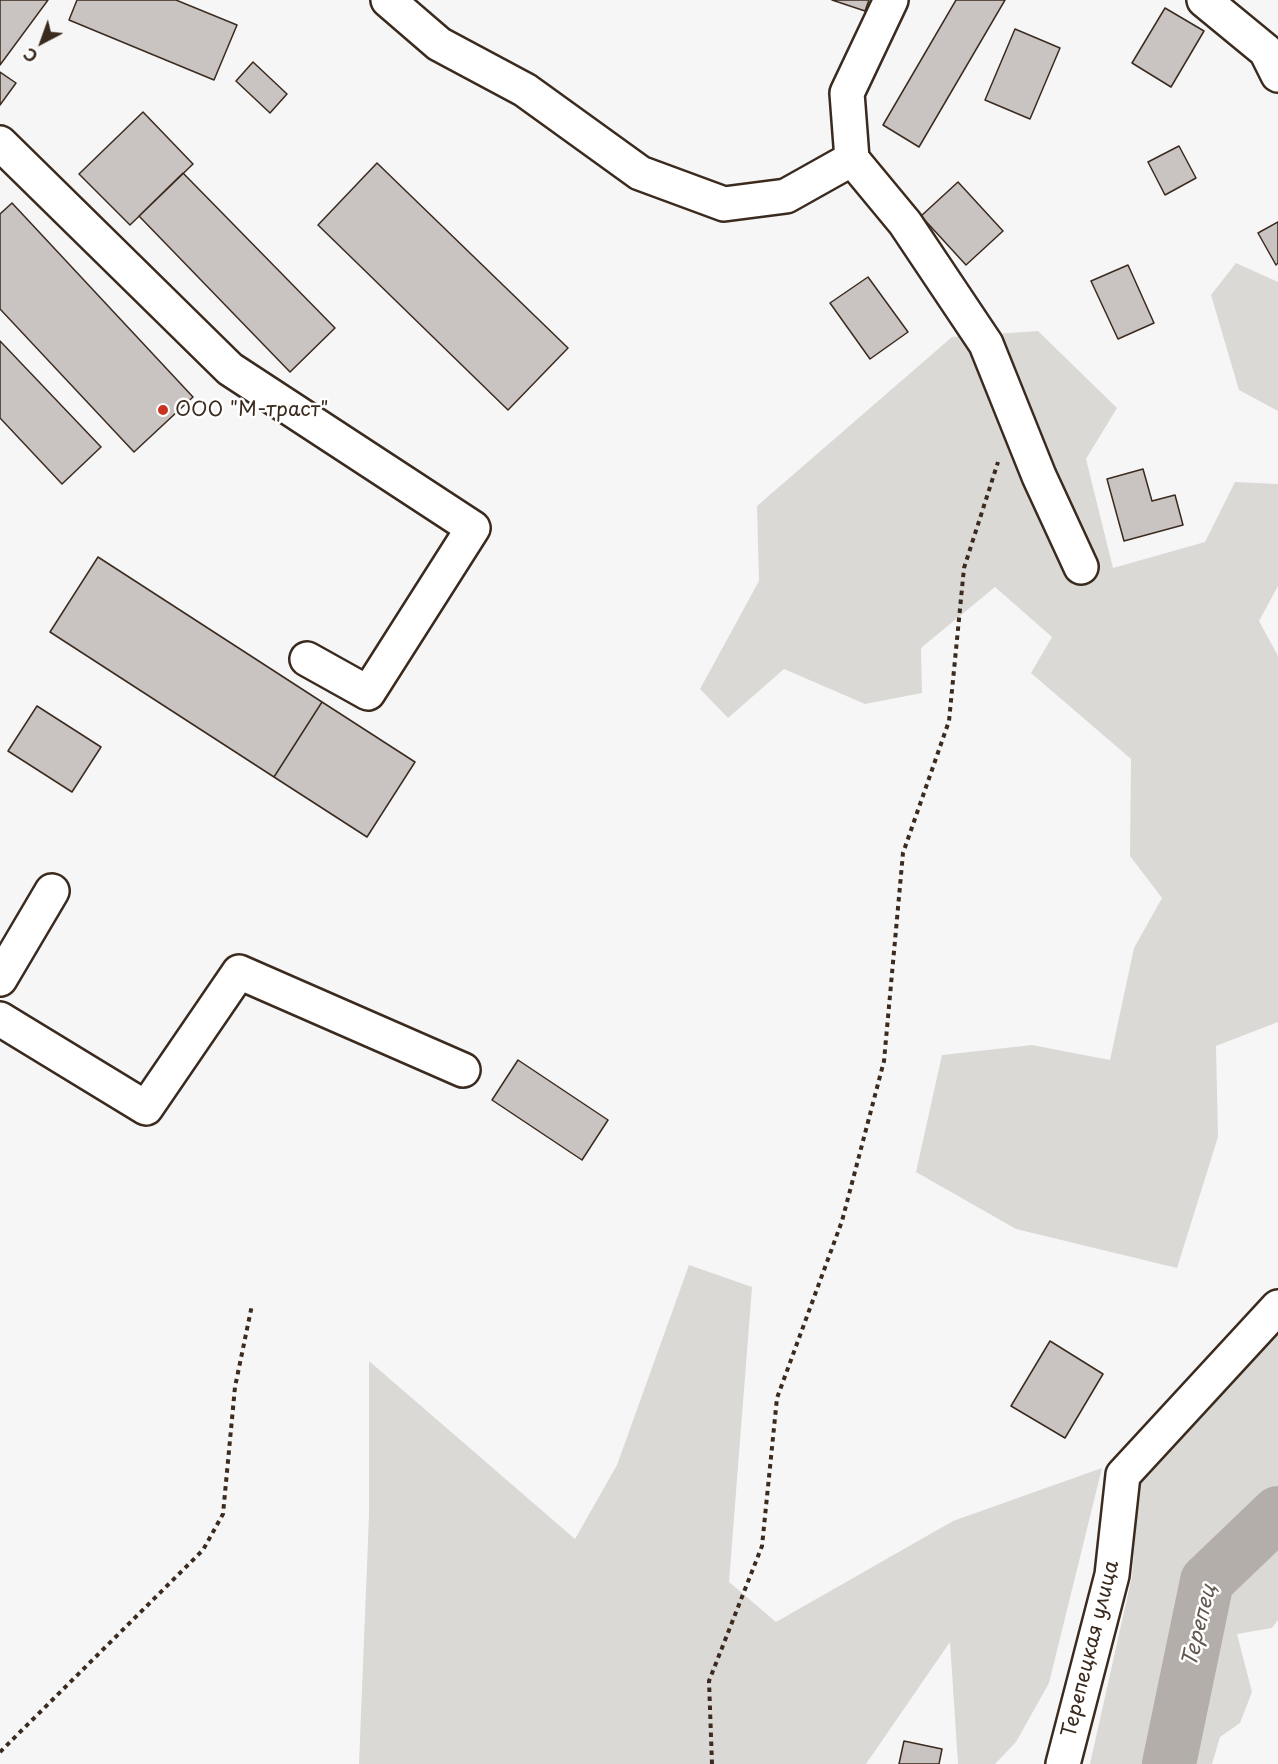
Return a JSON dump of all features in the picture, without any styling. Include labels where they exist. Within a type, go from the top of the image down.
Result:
[{"type":"street","points":[[387,0],[439,44],[525,90],[640,173],[724,204],[786,196],[852,159]]},
{"type":"street","points":[[891,0],[847,93],[852,159],[905,224],[986,344],[1040,476],[1081,567]]},
{"type":"street","points":[[1204,0],[1266,51],[1278,75]]},
{"type":"street","points":[[0,142],[230,369],[473,528],[368,693],[307,659]]},
{"type":"street","points":[[0,980],[52,891]]},
{"type":"street","points":[[0,1018],[146,1108],[239,972],[464,1070]]},
{"type":"street","name":"Терепецкая улица","points":[[1063,1764],[1112,1575],[1123,1476],[1278,1307]]},
{"type":"path","points":[[712,1764],[709,1681],[762,1546],[777,1398],[842,1221],[884,1061],[903,853],[949,720],[964,568],[1000,457]]},
{"type":"path","points":[[0,1752],[203,1550],[223,1514],[235,1387],[252,1305]]},
{"type":"shaded area","points":[[1236,263],[1278,282],[1278,411],[1239,390],[1211,295]]},
{"type":"shaded area","points":[[1038,331],[1117,408],[1086,459],[1113,568],[1205,542],[1235,482],[1278,484],[1278,586],[1259,621],[1278,656],[1278,1022],[1216,1046],[1218,1137],[1177,1268],[1016,1229],[916,1172],[942,1055],[1032,1045],[1110,1060],[1134,948],[1162,898],[1130,856],[1131,759],[1031,673],[1052,637],[995,587],[921,648],[922,693],[865,704],[784,669],[728,718],[700,689],[759,581],[757,506],[952,337]]},
{"type":"shaded area","points":[[689,1265],[752,1287],[729,1582],[776,1622],[953,1521],[1102,1468],[1049,1683],[1016,1742],[995,1764],[958,1764],[950,1642],[866,1764],[359,1764],[369,1515],[369,1361],[575,1539],[617,1465]]},
{"type":"shaded area","points":[[1278,1329],[1278,1620],[1272,1628],[1237,1634],[1252,1692],[1240,1723],[1220,1737],[1212,1764],[1090,1764],[1132,1576],[1140,1476]]},
{"type":"building","points":[[0,0],[48,0],[0,65]]},
{"type":"building","points":[[77,0],[176,0],[237,25],[214,80],[69,20]]},
{"type":"building","points":[[832,0],[869,0],[865,11]]},
{"type":"building","points":[[956,0],[1005,0],[919,147],[883,125]]},
{"type":"building","points":[[1165,8],[1204,31],[1171,87],[1132,63]]},
{"type":"building","points":[[1015,29],[1060,48],[1030,119],[985,100]]},
{"type":"building","points":[[253,62],[287,94],[270,113],[236,81]]},
{"type":"building","points":[[0,72],[16,83],[0,105]]},
{"type":"building","points":[[143,112],[193,164],[130,225],[79,174]]},
{"type":"building","points":[[1179,146],[1196,178],[1165,195],[1148,162]]},
{"type":"building","points":[[377,163],[568,348],[508,410],[318,225]]},
{"type":"building","points":[[183,173],[335,328],[290,372],[139,216]]},
{"type":"building","points":[[958,182],[1003,231],[966,265],[921,216]]},
{"type":"building","points":[[12,203],[193,397],[134,452],[0,309],[0,214]]},
{"type":"building","points":[[1278,222],[1278,263],[1276,265],[1258,233]]},
{"type":"building","points":[[1128,265],[1154,323],[1118,339],[1091,281]]},
{"type":"building","points":[[868,277],[908,332],[870,359],[830,303]]},
{"type":"building","points":[[0,341],[101,447],[62,484],[0,418]]},
{"type":"building","points":[[1143,469],[1152,501],[1175,495],[1183,525],[1124,541],[1107,479]]},
{"type":"building","points":[[98,557],[322,702],[274,777],[50,632]]},
{"type":"building","points":[[322,702],[415,762],[367,837],[274,777]]},
{"type":"building","points":[[37,706],[101,747],[72,792],[8,751]]},
{"type":"building","points":[[518,1060],[608,1120],[582,1160],[492,1100]]},
{"type":"building","points":[[1050,1341],[1103,1374],[1065,1438],[1011,1406]]},
{"type":"building","points":[[904,1741],[942,1749],[939,1764],[899,1764]]},
{"type":"waterway","name":"Терепец","points":[[1169,1764],[1207,1581],[1278,1513]]},
{"type":"place","name":"ООО \"М-траст\"","points":[[163,410]]}]
